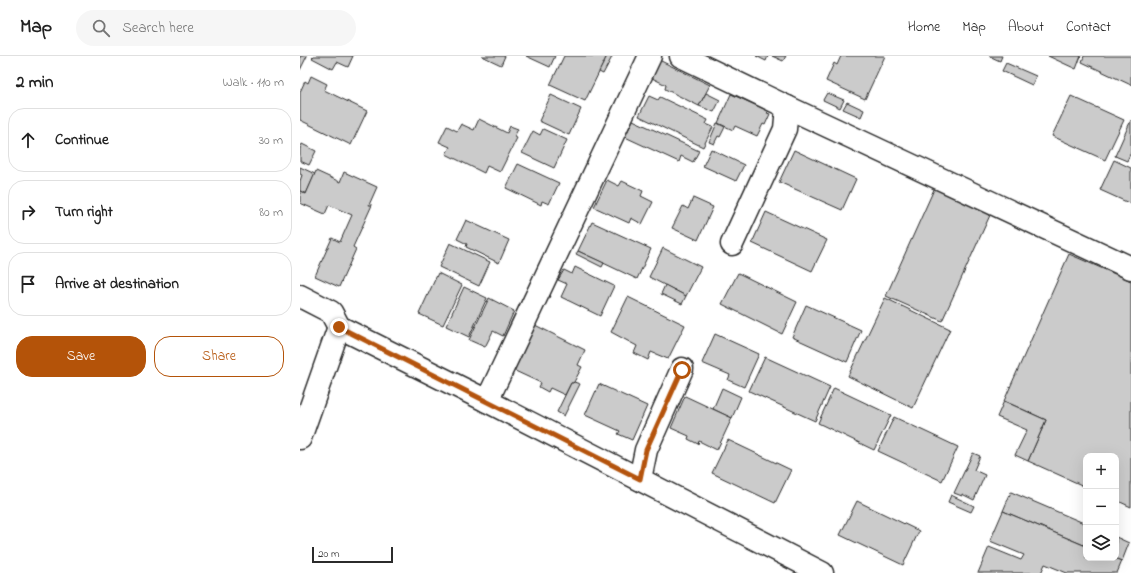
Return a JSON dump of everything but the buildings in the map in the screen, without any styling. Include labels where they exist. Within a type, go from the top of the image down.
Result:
[{"type":"street","points":[[487,401],[650,56]]},
{"type":"street","points":[[681,56],[787,108],[1131,268]]},
{"type":"street","points":[[732,244],[784,130],[787,108]]},
{"type":"street","points":[[300,296],[331,312],[339,327],[487,401],[822,573]]},
{"type":"street","points":[[300,438],[339,327]]},
{"type":"street","points":[[640,479],[646,450],[682,370]]},
{"type":"route","points":[[339,327],[640,479],[646,450],[682,370]]}]
